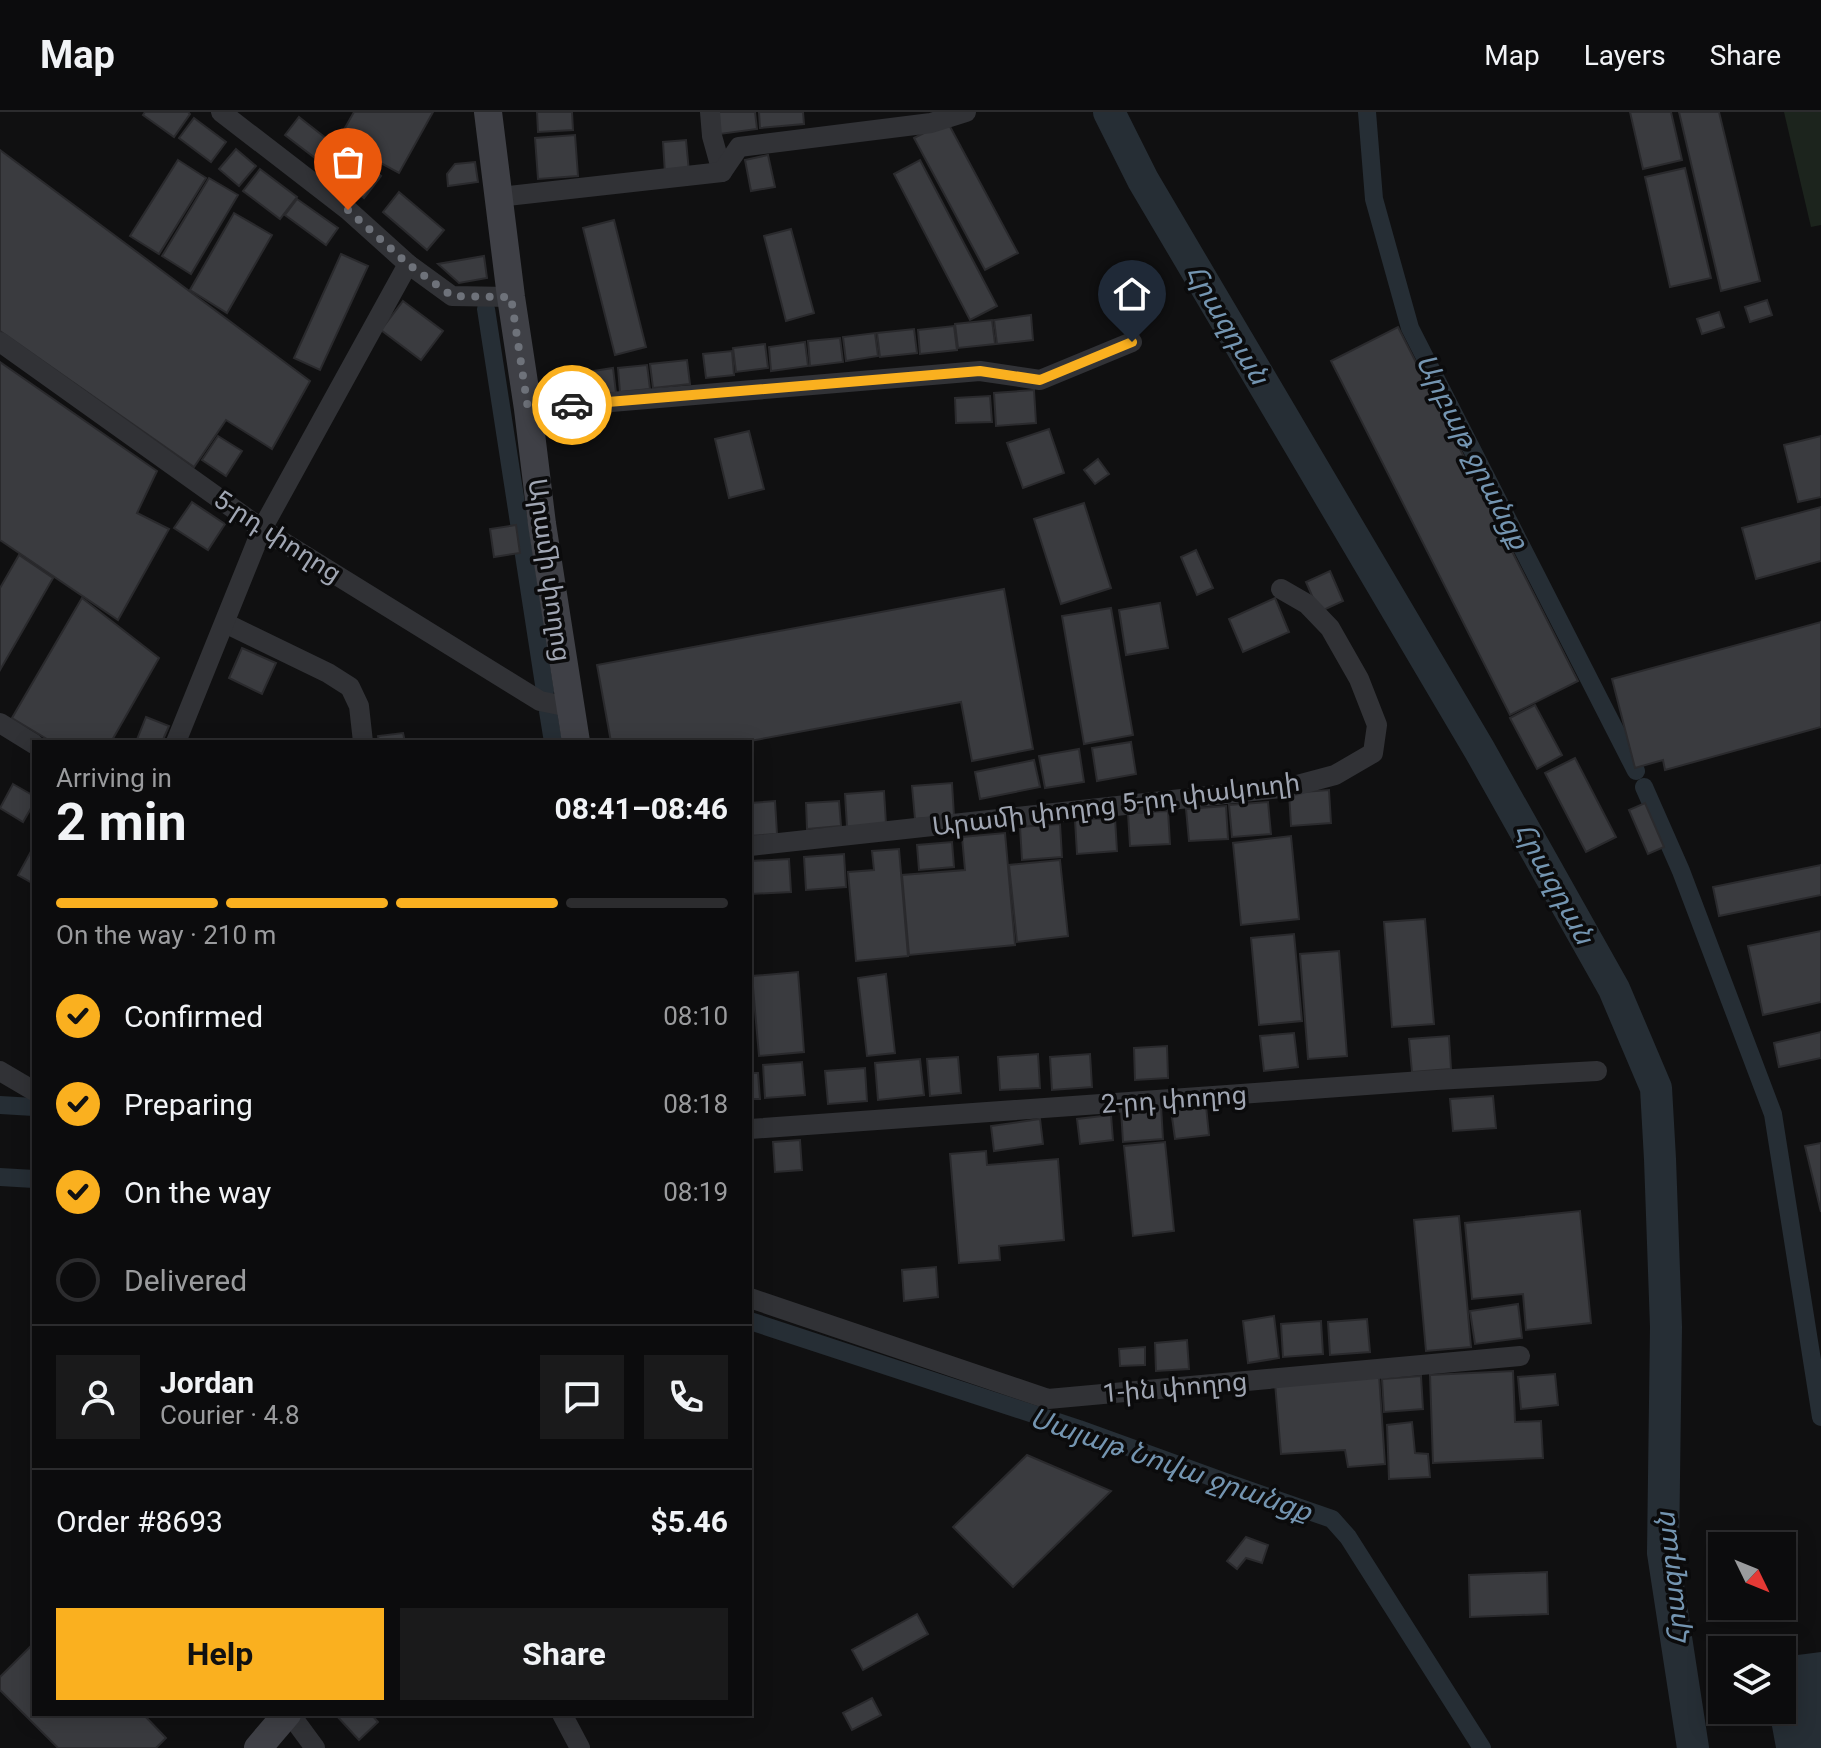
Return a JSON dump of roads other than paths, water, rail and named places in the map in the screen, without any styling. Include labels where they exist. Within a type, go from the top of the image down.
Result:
[{"type":"main road","name":"Արամի փողոց","points":[[488,112],[542,524],[576,740]]},
{"type":"main road","points":[[258,1748],[287,1716]]},
{"type":"street","points":[[221,112],[348,210],[408,264],[452,296],[511,297]]},
{"type":"street","points":[[710,112],[712,136],[722,172]]},
{"type":"street","points":[[499,197],[722,172],[739,147],[931,123],[966,112]]},
{"type":"street","points":[[177,740],[262,529],[408,264]]},
{"type":"street","name":"5-րդ փողոց","points":[[0,342],[262,529],[540,701],[569,707]]},
{"type":"street","points":[[528,409],[980,371],[1040,380],[1132,342]]},
{"type":"street","name":"Արամի փողոց 5-րդ փակուղի","points":[[752,846],[1290,787],[1335,775],[1373,753],[1377,725],[1359,679],[1330,628],[1307,604],[1281,589]]},
{"type":"street","points":[[225,623],[328,673],[350,687],[359,706],[363,740]]},
{"type":"street","points":[[0,723],[32,743]]},
{"type":"street","points":[[0,1071],[32,1090]]},
{"type":"street","name":"2-րդ փողոց","points":[[752,1129],[1597,1071]]},
{"type":"street","name":"1-ին փողոց","points":[[752,1299],[1048,1399],[1520,1356]]},
{"type":"street","points":[[291,1716],[315,1748]]},
{"type":"street","points":[[563,1716],[580,1748]]},
{"type":"waterway","name":"Հրազդան","points":[[1109,112],[1143,180],[1479,749],[1614,989],[1656,1088],[1666,1327],[1663,1553],[1693,1748]]},
{"type":"waterway","name":"Արբաթ ջրանցք","points":[[1367,112],[1374,199],[1410,328],[1636,771]]},
{"type":"waterway","points":[[486,309],[545,691]]},
{"type":"waterway","points":[[548,711],[553,740]]},
{"type":"waterway","name":"Արբաթ ջրանցք","points":[[1644,787],[1681,871],[1773,1114],[1821,1417]]},
{"type":"waterway","name":"Սայաթ Նովա ջրանցք","points":[[0,1105],[32,1107]]},
{"type":"waterway","name":"Սայաթ Նովա ջրանցք","points":[[0,1177],[32,1179]]},
{"type":"waterway","name":"Սայաթ Նովա ջրանցք","points":[[752,1322],[1079,1429],[1332,1519],[1348,1537],[1482,1748]]}]
